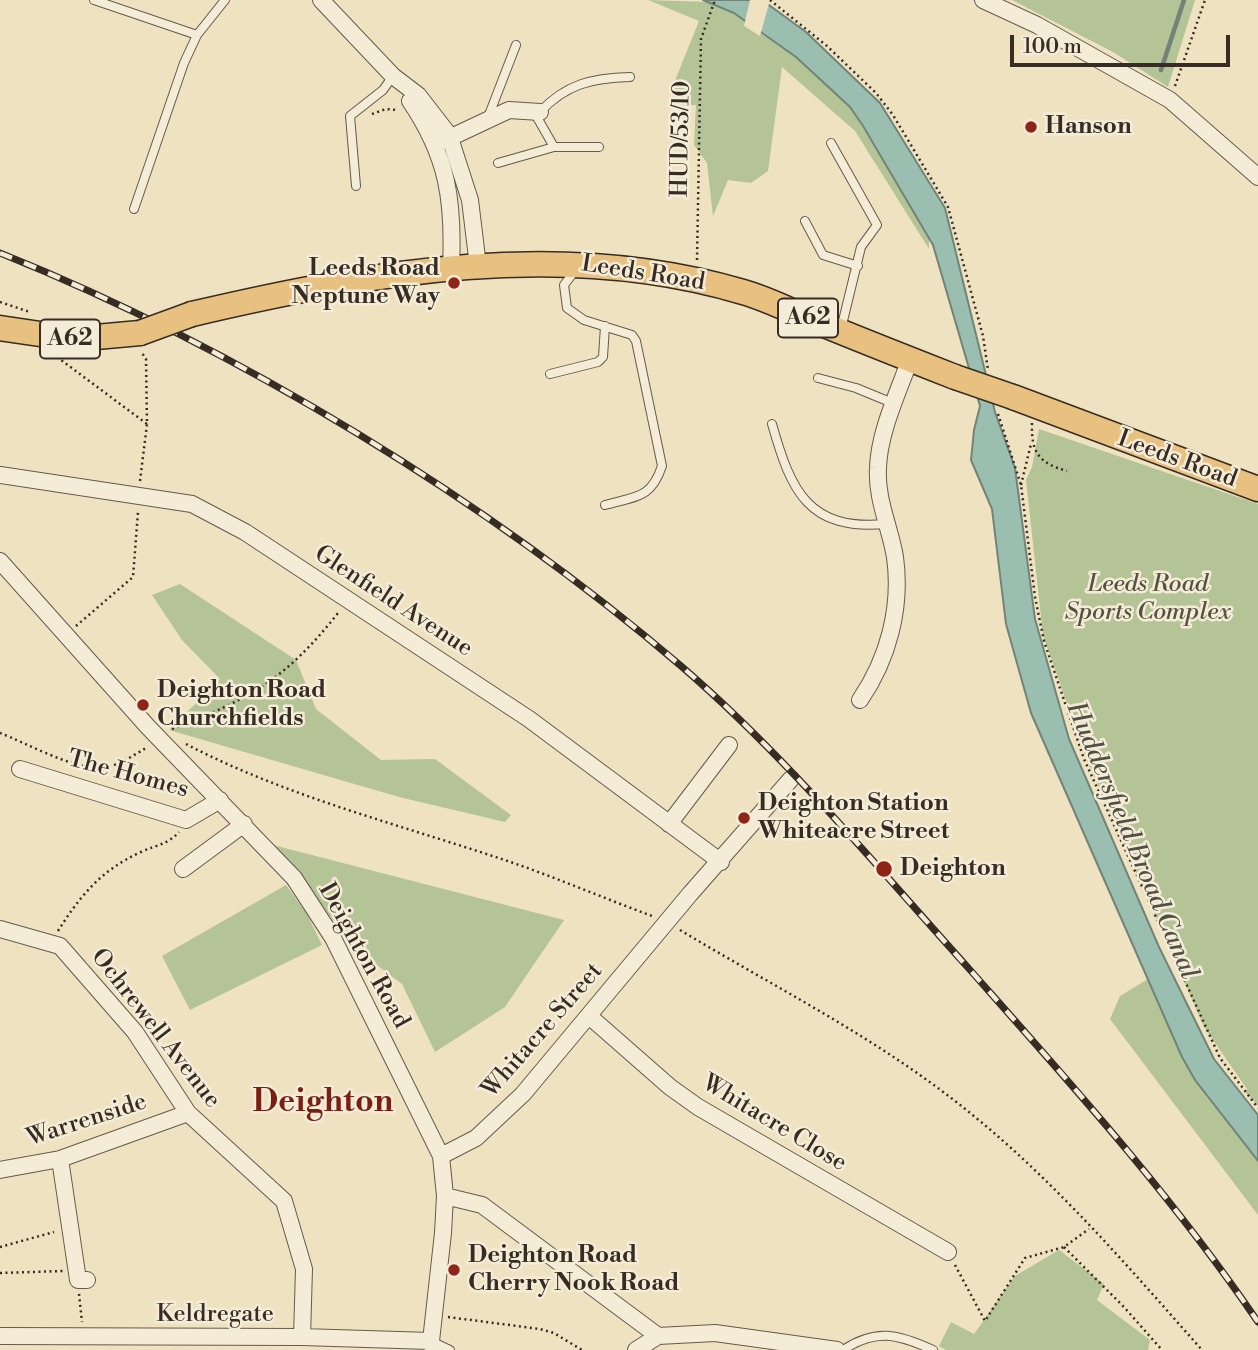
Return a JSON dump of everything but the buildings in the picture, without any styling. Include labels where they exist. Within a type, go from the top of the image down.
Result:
[{"type":"main road","name":"Leeds Road","points":[[0,328],[74,340],[135,334],[192,314],[291,291],[450,268],[558,262],[633,269],[743,292],[955,377],[1015,405],[1258,489]]},
{"type":"street","points":[[983,0],[1037,25],[1170,100],[1258,177]]},
{"type":"street","points":[[324,1],[393,76],[428,128],[447,179],[453,219],[450,268]]},
{"type":"street","points":[[393,76],[418,95],[449,135],[470,200],[478,266]]},
{"type":"street","points":[[447,179],[452,168],[442,138],[509,110],[537,112]]},
{"type":"street","points":[[860,700],[877,676],[888,649],[895,606],[895,558],[886,523],[878,467],[910,359]]},
{"type":"street","name":"Glenfield Avenue","points":[[0,475],[192,504],[245,532],[529,719],[721,862]]},
{"type":"street","name":"Deighton Road","points":[[2,569],[148,727],[294,878],[333,938],[441,1156],[445,1196],[432,1345]]},
{"type":"street","points":[[669,824],[729,745]]},
{"type":"street","name":"The Homes","points":[[20,769],[186,820],[220,800]]},
{"type":"street","points":[[721,862],[791,779]]},
{"type":"street","points":[[183,869],[244,824]]},
{"type":"street","name":"Whitacre Street","points":[[441,1156],[476,1138],[523,1094],[690,894],[721,862]]},
{"type":"street","name":"Ochrewell Avenue","points":[[0,929],[60,946],[135,1032],[188,1113],[284,1201],[304,1269],[302,1337]]},
{"type":"street","name":"Whitacre Close","points":[[589,1016],[670,1087],[698,1107],[948,1252]]},
{"type":"street","name":"Warrenside","points":[[0,1170],[60,1159],[188,1113]]},
{"type":"street","points":[[60,1159],[80,1277]]},
{"type":"street","points":[[445,1196],[482,1205],[658,1336]]},
{"type":"street","points":[[636,1350],[658,1336],[715,1333],[837,1350]]},
{"type":"street","name":"Keldregate","points":[[0,1336],[242,1344],[302,1337],[432,1345]]},
{"type":"lane","points":[[94,0],[197,35]]},
{"type":"lane","points":[[134,209],[184,63],[197,35],[225,0]]},
{"type":"lane","points":[[487,120],[516,46]]},
{"type":"lane","points":[[356,186],[350,116],[383,90],[393,76]]},
{"type":"lane","points":[[554,147],[537,112],[557,93],[603,78],[630,77]]},
{"type":"lane","points":[[831,143],[877,225],[861,247],[840,331]]},
{"type":"lane","points":[[499,163],[554,147],[599,147]]},
{"type":"lane","points":[[805,221],[823,255],[858,266]]},
{"type":"lane","points":[[585,264],[571,275],[564,285],[567,308],[584,320],[632,335],[636,341],[662,466],[655,485],[648,493],[605,505]]},
{"type":"lane","points":[[550,374],[598,362],[603,357],[605,326]]},
{"type":"lane","points":[[818,379],[856,388],[895,404]]},
{"type":"lane","points":[[772,424],[784,468],[796,489],[818,515],[861,526],[886,523]]},
{"type":"lane","points":[[843,1350],[864,1336],[905,1338],[933,1350]]},
{"type":"lane","points":[[432,1345],[450,1350]]},
{"type":"path","name":"HUD/53/10","points":[[697,272],[701,38],[715,0]]},
{"type":"path","points":[[770,0],[827,46],[876,93],[893,115],[948,207],[983,336],[991,379]]},
{"type":"path","points":[[1170,100],[1205,0]]},
{"type":"path","points":[[372,114],[386,109],[404,114]]},
{"type":"path","points":[[65,635],[133,577],[138,496],[147,424],[146,359],[135,334]]},
{"type":"path","points":[[55,355],[147,424]]},
{"type":"path","points":[[1015,405],[1038,459],[1048,466],[1067,471]]},
{"type":"path","points":[[1015,405],[1021,485],[1035,597],[1044,641],[1084,759],[1220,1058],[1258,1108]]},
{"type":"path","points":[[1021,485],[1032,442]]},
{"type":"path","points":[[148,727],[169,730],[247,696],[282,675],[315,642],[339,612],[340,594]]},
{"type":"path","points":[[50,943],[83,891],[140,852],[170,842],[186,820]]},
{"type":"path","points":[[0,1247],[71,1228]]},
{"type":"path","points":[[948,1252],[985,1321],[1025,1258],[1064,1247],[1090,1228]]},
{"type":"path","points":[[1064,1247],[1125,1307],[1162,1350]]},
{"type":"path","points":[[0,1273],[80,1277],[84,1338]]},
{"type":"path","points":[[434,1315],[540,1329],[554,1333],[582,1350]]},
{"type":"green space","points":[[648,0],[708,2],[734,13],[796,57],[850,107],[929,236],[929,249],[855,131],[782,67],[768,171],[751,183],[728,180],[713,216],[707,163],[694,145],[696,105],[672,106],[676,78],[699,21]]},
{"type":"green space","points":[[1012,0],[1195,0],[1168,87],[1113,52]]},
{"type":"green space","name":"Leeds Road Sports Complex","points":[[1039,429],[1258,504],[1258,1106],[1245,1092],[1247,1089],[1204,1027],[1087,760],[1043,635],[1026,480],[1032,467]]},
{"type":"green space","points":[[180,584],[296,660],[316,709],[381,760],[435,759],[511,815],[505,822],[399,797],[169,730],[220,679],[182,640],[152,595]]},
{"type":"green space","points":[[273,845],[564,920],[505,1007],[435,1052],[402,984],[358,951]]},
{"type":"green space","points":[[286,885],[307,914],[322,945],[190,1010],[162,956]]},
{"type":"green space","points":[[1148,979],[1195,1080],[1258,1161],[1258,1215],[1110,1019],[1120,996]]},
{"type":"green space","points":[[1059,1250],[1104,1284],[1097,1300],[1150,1340],[1148,1350],[946,1350],[939,1346],[951,1322],[974,1334],[1015,1276]]},
{"type":"shaded area","points":[[703,0],[762,0],[806,32],[880,103],[945,208],[995,412],[1015,468],[1035,619],[1069,739],[1159,947],[1214,1059],[1258,1115],[1258,1161],[1195,1080],[1182,1057],[1031,713],[1006,624],[992,509],[971,460],[980,406],[933,245],[850,107],[796,57],[734,13]]},
{"type":"pier","points":[[750,0],[770,0],[760,36],[744,26]]},
{"type":"waterway","points":[[1161,70],[1184,0]]},
{"type":"railway","points":[[0,253],[179,334],[357,433],[526,545],[681,666],[795,775],[1046,1056],[1156,1186],[1258,1322]]},
{"type":"place","name":"Hanson","points":[[1031,127]]},
{"type":"place","name":"Leeds Road Neptune Way","points":[[454,283]]},
{"type":"place","name":"Deighton Road Churchfields","points":[[143,705]]},
{"type":"place","name":"Deighton Station Whiteacre Street","points":[[744,818]]},
{"type":"place","name":"Deighton","points":[[884,869]]},
{"type":"place","name":"Deighton Road Cherry Nook Road","points":[[454,1270]]},
{"type":"district","name":"Deighton","points":[[323,1103]]},
{"type":"water label","name":"Huddersfield Broad Canal","points":[[1131,841]]}]
